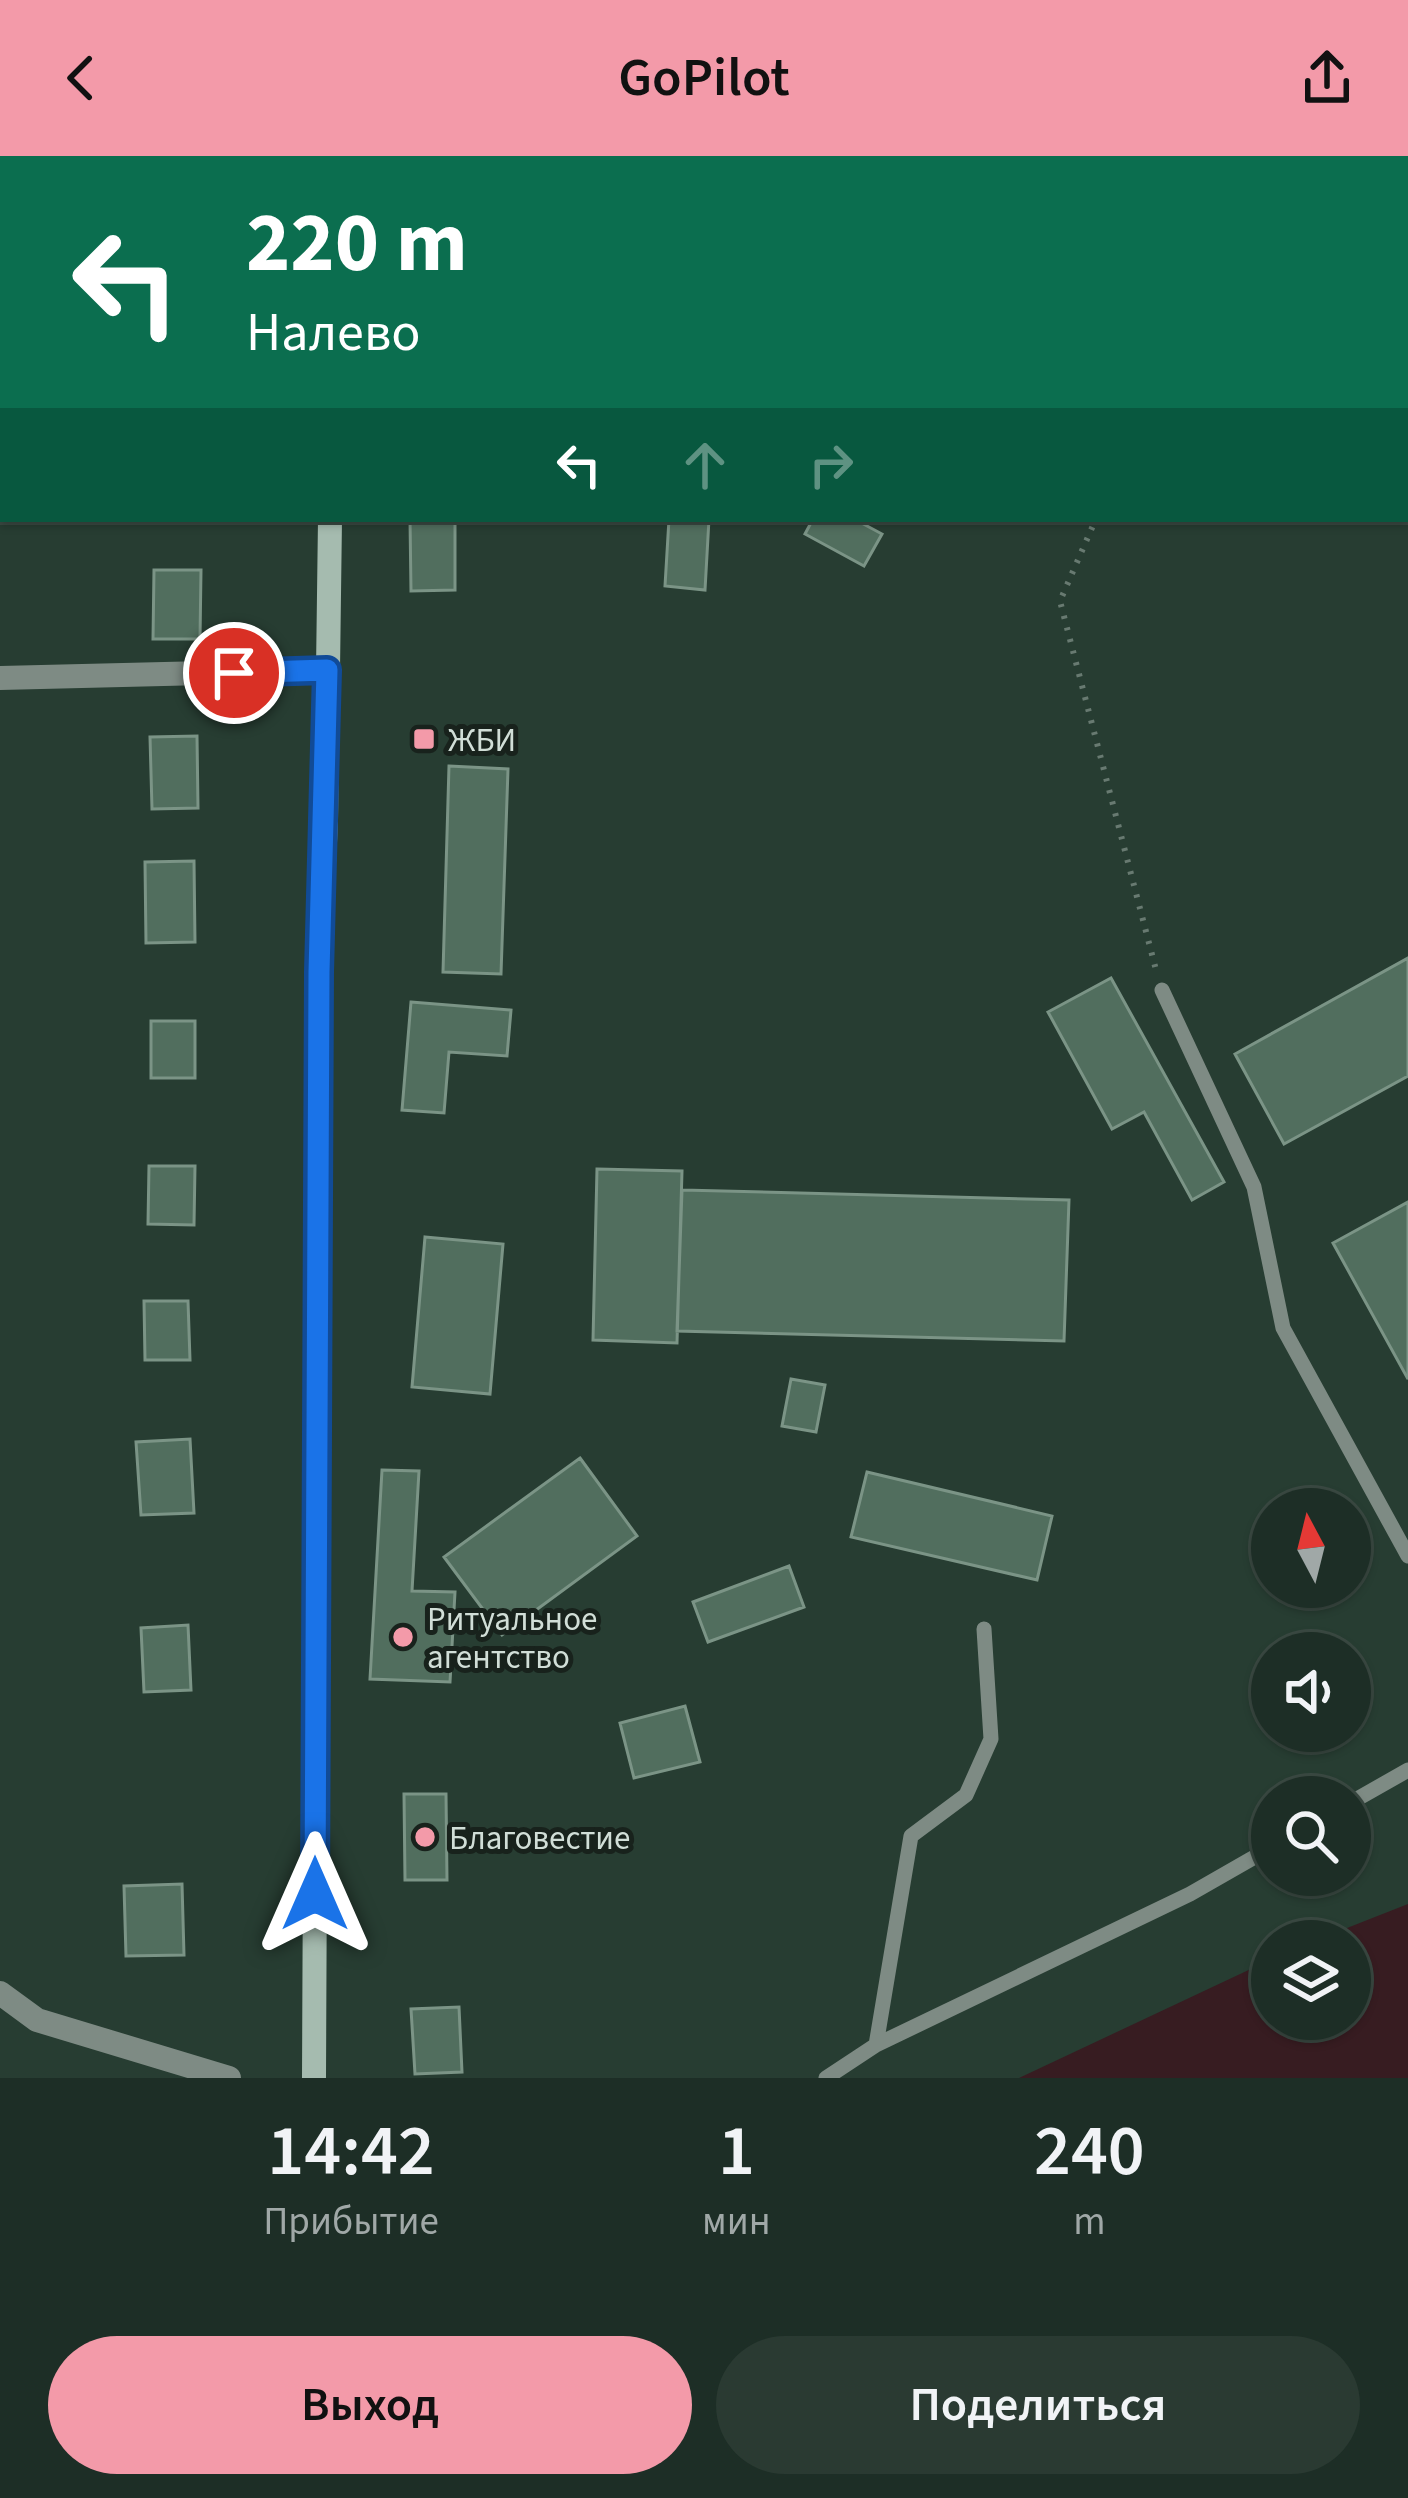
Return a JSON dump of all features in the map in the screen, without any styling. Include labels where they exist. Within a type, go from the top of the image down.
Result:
[{"type":"street","points":[[314,2078],[318,996],[330,522]]},
{"type":"street","points":[[0,678],[327,670]]},
{"type":"street","points":[[0,1994],[37,2020],[229,2078]]},
{"type":"lane","points":[[1162,990],[1254,1187],[1282,1328],[1408,1556]]},
{"type":"lane","points":[[876,2045],[911,1837],[966,1795],[991,1739],[984,1630]]},
{"type":"lane","points":[[1371,1791],[1408,1770]]},
{"type":"lane","points":[[826,2078],[876,2045],[1190,1894],[1251,1859]]},
{"type":"path","points":[[1095,522],[1060,601],[1090,730],[1162,990]]},
{"type":"shaded area","points":[[1408,1904],[1408,2078],[1019,2078],[1251,1969],[1251,2040],[1371,2040],[1371,1920],[1367,1920]]},
{"type":"building","points":[[410,522],[455,522],[455,590],[411,591]]},
{"type":"building","points":[[669,522],[709,522],[705,590],[665,586]]},
{"type":"building","points":[[811,522],[860,522],[882,534],[864,566],[805,534]]},
{"type":"building","points":[[154,570],[201,570],[200,639],[153,639]]},
{"type":"building","points":[[197,736],[198,808],[152,809],[150,737]]},
{"type":"building","points":[[449,766],[508,769],[501,974],[443,972]]},
{"type":"building","points":[[194,861],[195,942],[146,943],[145,862]]},
{"type":"building","points":[[1408,958],[1408,1076],[1284,1144],[1235,1054]]},
{"type":"building","points":[[1111,978],[1224,1182],[1192,1200],[1144,1112],[1112,1129],[1048,1012]]},
{"type":"building","points":[[411,1002],[511,1010],[507,1056],[449,1052],[444,1113],[402,1110]]},
{"type":"building","points":[[151,1021],[195,1021],[195,1078],[151,1078]]},
{"type":"building","points":[[149,1166],[195,1166],[194,1225],[148,1224]]},
{"type":"building","points":[[597,1169],[682,1171],[677,1343],[593,1340]]},
{"type":"building","points":[[682,1190],[1069,1200],[1064,1341],[677,1331]]},
{"type":"building","points":[[1408,1202],[1408,1379],[1333,1243]]},
{"type":"building","points":[[425,1237],[503,1244],[490,1394],[412,1387]]},
{"type":"building","points":[[144,1301],[188,1301],[190,1360],[145,1360]]},
{"type":"building","points":[[791,1379],[825,1385],[816,1432],[782,1426]]},
{"type":"building","points":[[190,1439],[194,1513],[141,1515],[136,1442]]},
{"type":"building","points":[[580,1458],[637,1536],[502,1635],[444,1557]]},
{"type":"building","points":[[382,1470],[419,1471],[412,1591],[455,1592],[450,1682],[370,1679]]},
{"type":"building","points":[[867,1472],[1052,1516],[1037,1580],[851,1537]]},
{"type":"building","points":[[789,1566],[804,1607],[708,1642],[693,1602]]},
{"type":"building","points":[[188,1625],[191,1690],[144,1692],[141,1628]]},
{"type":"building","points":[[685,1706],[700,1762],[634,1778],[620,1723]]},
{"type":"building","name":"Благовестие","points":[[404,1794],[446,1794],[447,1880],[405,1880]]},
{"type":"building","points":[[182,1884],[184,1955],[126,1956],[124,1886]]},
{"type":"building","points":[[459,2007],[462,2072],[415,2074],[411,2009]]},
{"type":"place","name":"ЖБИ","points":[[424,739]]},
{"type":"place","name":"Ритуальное агентство","points":[[403,1637]]},
{"type":"place","name":"Благовестие","points":[[425,1837]]},
{"type":"route","points":[[234,673],[327,670],[319,972],[315,1894]]}]
